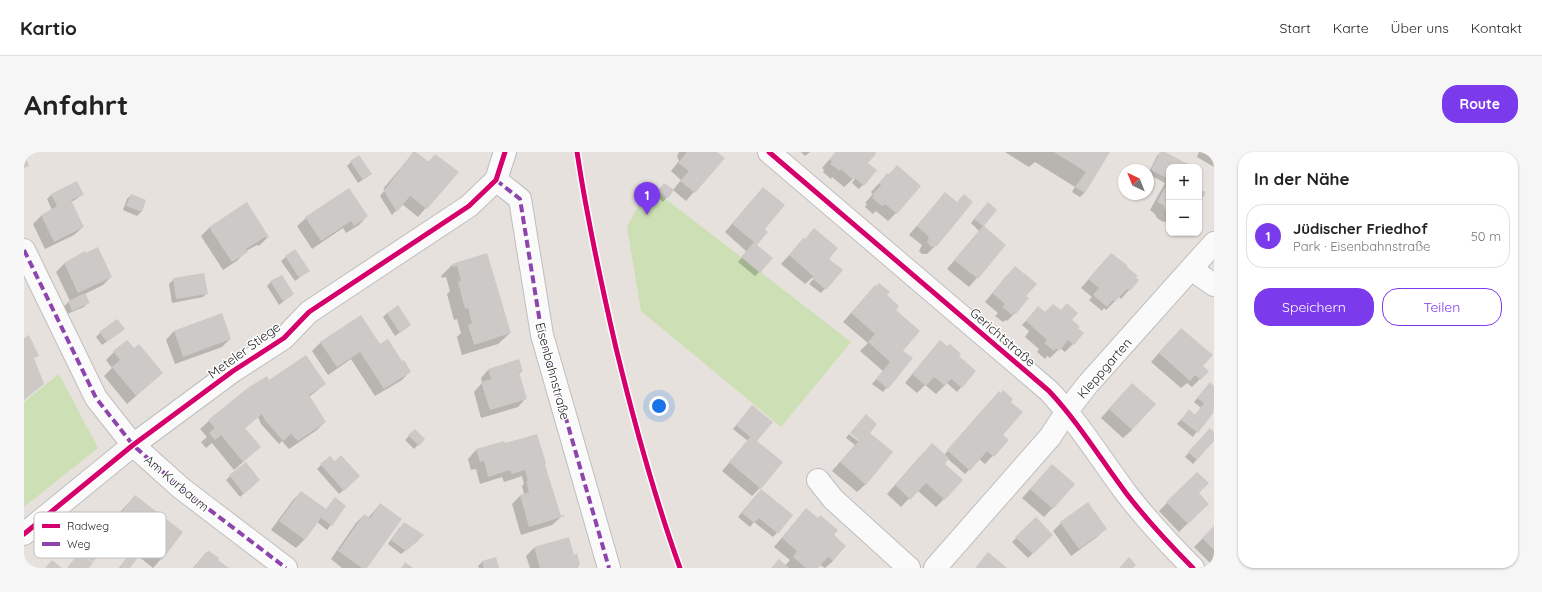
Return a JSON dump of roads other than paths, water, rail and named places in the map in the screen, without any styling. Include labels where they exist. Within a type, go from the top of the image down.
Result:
[{"type":"street","name":"Meteler Stiege","points":[[51,512],[134,445],[233,371],[284,338],[309,312],[469,206],[496,180],[505,152]]},
{"type":"street","name":"Gerichtstraße","points":[[769,152],[1049,391],[1067,411],[1127,494],[1169,544],[1193,568]]},
{"type":"street","name":"Eisenbahnstraße","points":[[496,180],[520,200],[542,335],[609,568]]},
{"type":"street","name":"Kleppgarten","points":[[935,568],[1050,437],[1067,411],[1088,384],[1214,243]]},
{"type":"street","name":"Am Kurbaum","points":[[24,250],[96,398],[134,445],[181,488],[286,568]]},
{"type":"street","points":[[1191,269],[1214,286]]},
{"type":"street","points":[[818,480],[833,499],[909,568]]},
{"type":"street","name":"Meteler Stiege","points":[[24,534],[34,526]]},
{"type":"place","name":"Jüdischer Friedhof","points":[[647,215]]}]
